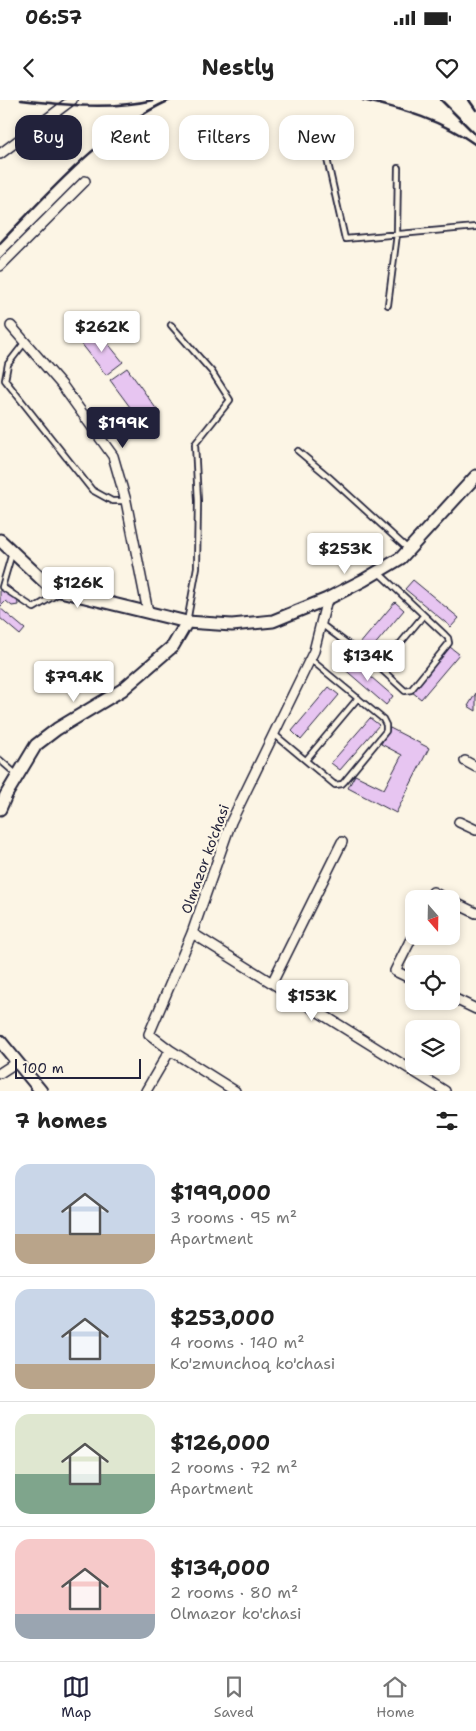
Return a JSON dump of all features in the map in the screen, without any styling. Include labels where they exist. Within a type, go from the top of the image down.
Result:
[{"type":"street","points":[[0,154],[72,100]]},
{"type":"street","points":[[0,266],[85,181]]},
{"type":"street","points":[[11,326],[62,385],[113,456],[126,501],[148,612]]},
{"type":"street","points":[[0,540],[52,589],[187,622],[232,625],[273,621],[328,599],[402,558],[476,476]]},
{"type":"street","name":"Olmazor ko'chasi","points":[[170,1050],[149,1034],[192,933],[231,822],[314,651],[328,599]]},
{"type":"street","points":[[0,808],[17,775],[36,745],[57,729],[122,690],[173,646],[187,622]]},
{"type":"street","points":[[465,762],[476,768]]},
{"type":"street","points":[[459,822],[476,830]]},
{"type":"street","points":[[272,983],[342,842]]},
{"type":"street","points":[[460,905],[476,913]]},
{"type":"street","points":[[192,933],[445,1091]]},
{"type":"street","points":[[405,976],[395,971],[408,945]]},
{"type":"street","points":[[460,1001],[476,1008]]},
{"type":"street","points":[[0,1040],[41,1091]]},
{"type":"street","points":[[146,1091],[170,1050],[235,1091]]},
{"type":"street","points":[[0,1073],[16,1062]]},
{"type":"lane","points":[[327,160],[345,239],[476,227]]},
{"type":"lane","points":[[388,305],[397,234],[398,168]]},
{"type":"lane","points":[[171,326],[212,372],[230,400],[195,444],[198,501],[198,566],[187,622]]},
{"type":"lane","points":[[25,342],[8,364],[4,380],[92,490],[112,501],[126,501]]},
{"type":"lane","points":[[298,451],[408,550]]},
{"type":"lane","points":[[12,552],[2,587],[34,608],[61,591]]},
{"type":"lane","points":[[321,624],[380,668],[405,691],[411,690],[450,641],[377,572]]},
{"type":"lane","points":[[380,668],[423,616]]},
{"type":"lane","points":[[274,734],[334,785],[344,782],[386,731],[383,719],[310,659]]},
{"type":"lane","points":[[306,760],[358,698]]},
{"type":"lane","points":[[0,760],[17,775]]},
{"type":"building","points":[[97,330],[123,362],[106,375],[81,343]]},
{"type":"building","points":[[127,368],[160,414],[144,426],[110,380]]},
{"type":"building","points":[[413,580],[459,618],[451,627],[405,589]]},
{"type":"building","points":[[5,583],[17,593],[18,605],[12,606],[6,601],[0,607],[0,584]]},
{"type":"building","points":[[395,602],[404,610],[368,653],[359,645]]},
{"type":"building","points":[[0,608],[25,629],[20,635],[0,618]]},
{"type":"building","points":[[450,647],[459,654],[421,699],[412,692]]},
{"type":"building","points":[[349,658],[393,696],[386,705],[342,667]]},
{"type":"building","points":[[329,687],[339,695],[301,740],[292,731]]},
{"type":"building","points":[[476,693],[476,711],[468,706]]},
{"type":"building","points":[[370,718],[379,725],[340,770],[331,763]]},
{"type":"building","points":[[390,728],[429,748],[396,813],[348,788],[355,775],[384,789],[402,755],[381,744]]},
{"type":"railway","points":[[21,100],[104,106],[153,100]]},
{"type":"railway","points":[[0,243],[58,183],[100,145],[145,113],[170,100]]},
{"type":"railway","points":[[363,100],[422,117],[450,129],[476,145]]},
{"type":"railway","points":[[441,100],[476,135]]},
{"type":"railway","points":[[469,100],[476,110]]}]
